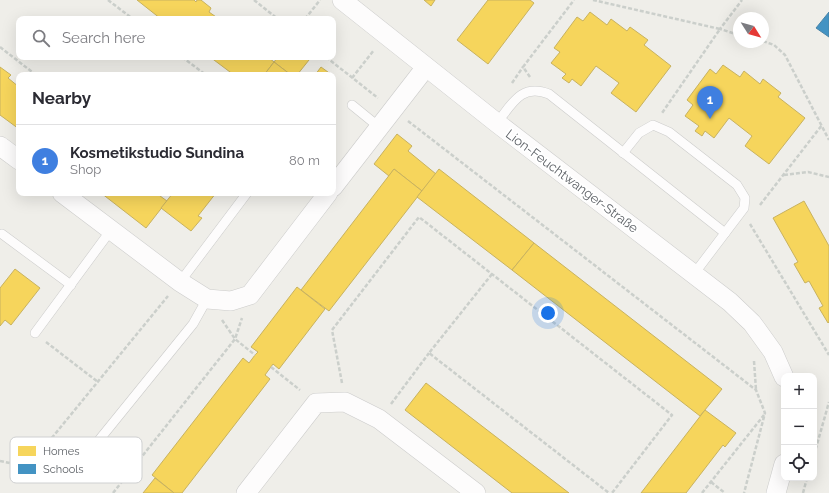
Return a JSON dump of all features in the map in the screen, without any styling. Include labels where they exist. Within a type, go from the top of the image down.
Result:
[{"type":"street","name":"Lion-Feuchtwanger-Straße","points":[[342,0],[497,123],[730,302],[752,322],[773,352],[782,373]]},
{"type":"street","points":[[336,183],[426,67]]},
{"type":"street","points":[[0,146],[16,158]]},
{"type":"street","points":[[66,196],[180,282],[207,299],[231,301],[250,294],[326,196]]},
{"type":"street","points":[[246,493],[316,402],[345,402],[379,419],[476,493]]},
{"type":"street","points":[[776,493],[781,475]]},
{"type":"lane","points":[[497,123],[514,100],[526,91],[540,90],[549,94],[725,233]]},
{"type":"lane","points":[[352,106],[379,127]]},
{"type":"lane","points":[[623,153],[639,133],[653,125],[669,132],[737,185],[745,198],[744,208],[694,274]]},
{"type":"lane","points":[[180,282],[245,196]]},
{"type":"lane","points":[[35,333],[112,230]]},
{"type":"lane","points":[[2,234],[71,285]]},
{"type":"lane","points":[[101,437],[193,324],[207,299]]},
{"type":"path","points":[[108,0],[129,16]]},
{"type":"path","points":[[254,0],[274,16]]},
{"type":"path","points":[[307,16],[320,0]]},
{"type":"path","points":[[540,90],[523,67],[574,0]]},
{"type":"path","points":[[593,0],[733,33]]},
{"type":"path","points":[[653,125],[742,0]]},
{"type":"path","points":[[769,44],[774,45],[784,55],[829,140]]},
{"type":"path","points":[[0,47],[16,59]]},
{"type":"path","points":[[17,60],[32,72]]},
{"type":"path","points":[[186,60],[202,72]]},
{"type":"path","points":[[330,60],[756,390],[765,413],[744,493]]},
{"type":"path","points":[[757,209],[822,125]]},
{"type":"path","points":[[783,175],[808,172],[829,177]]},
{"type":"path","points":[[345,402],[332,330],[419,217],[672,416],[610,493],[429,353]]},
{"type":"path","points":[[748,220],[829,355]]},
{"type":"path","points":[[379,419],[492,274]]},
{"type":"path","points":[[53,437],[180,282]]},
{"type":"path","points":[[142,456],[235,339],[250,294]]},
{"type":"path","points":[[35,333],[98,382]]},
{"type":"path","points":[[235,339],[256,355]]},
{"type":"path","points":[[271,367],[316,402]]},
{"type":"path","points":[[817,445],[829,402]]},
{"type":"path","points":[[702,493],[765,413]]},
{"type":"path","points":[[0,461],[10,463]]},
{"type":"path","points":[[803,493],[807,481]]},
{"type":"path","points":[[711,482],[725,493]]},
{"type":"path","points":[[113,493],[121,483]]},
{"type":"building: Homes","points":[[137,0],[194,0],[196,2],[197,0],[201,0],[211,8],[209,12],[215,16],[157,16]]},
{"type":"building: Homes","points":[[424,0],[435,0],[431,6]]},
{"type":"building: Homes","points":[[488,0],[530,0],[534,3],[488,64],[457,40]]},
{"type":"building: Homes","points":[[590,12],[607,25],[611,19],[627,31],[630,27],[648,40],[644,45],[671,66],[636,112],[611,93],[619,83],[596,66],[581,86],[572,79],[569,83],[562,78],[566,74],[551,63],[560,52],[554,48],[577,17],[583,21]]},
{"type":"building: Homes","points":[[214,60],[272,60],[274,62],[266,72],[230,72]]},
{"type":"building: Homes","points":[[276,60],[309,60],[299,72],[287,72],[274,62]]},
{"type":"building: Homes","points":[[274,62],[287,72],[266,72]]},
{"type":"building: Homes","points":[[723,65],[740,77],[744,71],[760,84],[763,79],[781,93],[778,97],[805,118],[769,164],[745,146],[752,136],[729,118],[714,138],[705,131],[702,136],[695,131],[699,126],[685,116],[693,105],[687,100],[710,69],[716,74]]},
{"type":"building: Homes","points":[[0,67],[11,75],[8,78],[16,85],[16,127],[0,115]]},
{"type":"building: Homes","points":[[321,67],[328,72],[317,72]]},
{"type":"building: Homes","points":[[397,134],[412,146],[408,151],[436,174],[422,191],[394,169],[389,176],[374,164]]},
{"type":"building: Homes","points":[[394,169],[422,191],[329,311],[301,290]]},
{"type":"building: Homes","points":[[439,169],[534,243],[512,270],[417,197]]},
{"type":"building: Homes","points":[[105,196],[160,196],[167,201],[146,228]]},
{"type":"building: Homes","points":[[171,196],[214,196],[198,216],[202,218],[191,231],[161,208]]},
{"type":"building: Homes","points":[[804,201],[829,246],[828,323],[819,308],[823,306],[809,281],[805,283],[794,264],[798,262],[773,218]]},
{"type":"building: Homes","points":[[534,243],[722,389],[700,416],[512,270]]},
{"type":"building: Homes","points":[[15,269],[40,288],[11,325],[5,320],[0,326],[0,288]]},
{"type":"building: Homes","points":[[297,287],[325,309],[279,369],[273,364],[265,375],[270,379],[182,493],[174,493],[152,475],[243,358],[249,363],[258,352],[251,347]]},
{"type":"building: Homes","points":[[426,383],[569,493],[512,493],[405,410]]},
{"type":"building: Homes","points":[[705,410],[736,433],[725,447],[723,445],[686,493],[641,493]]},
{"type":"building: Homes","points":[[155,478],[174,493],[143,493]]},
{"type":"building: Schools","points":[[829,12],[829,37],[816,28]]},
{"type":"place","name":"Kosmetikstudio Sundina","points":[[710,119]]}]
